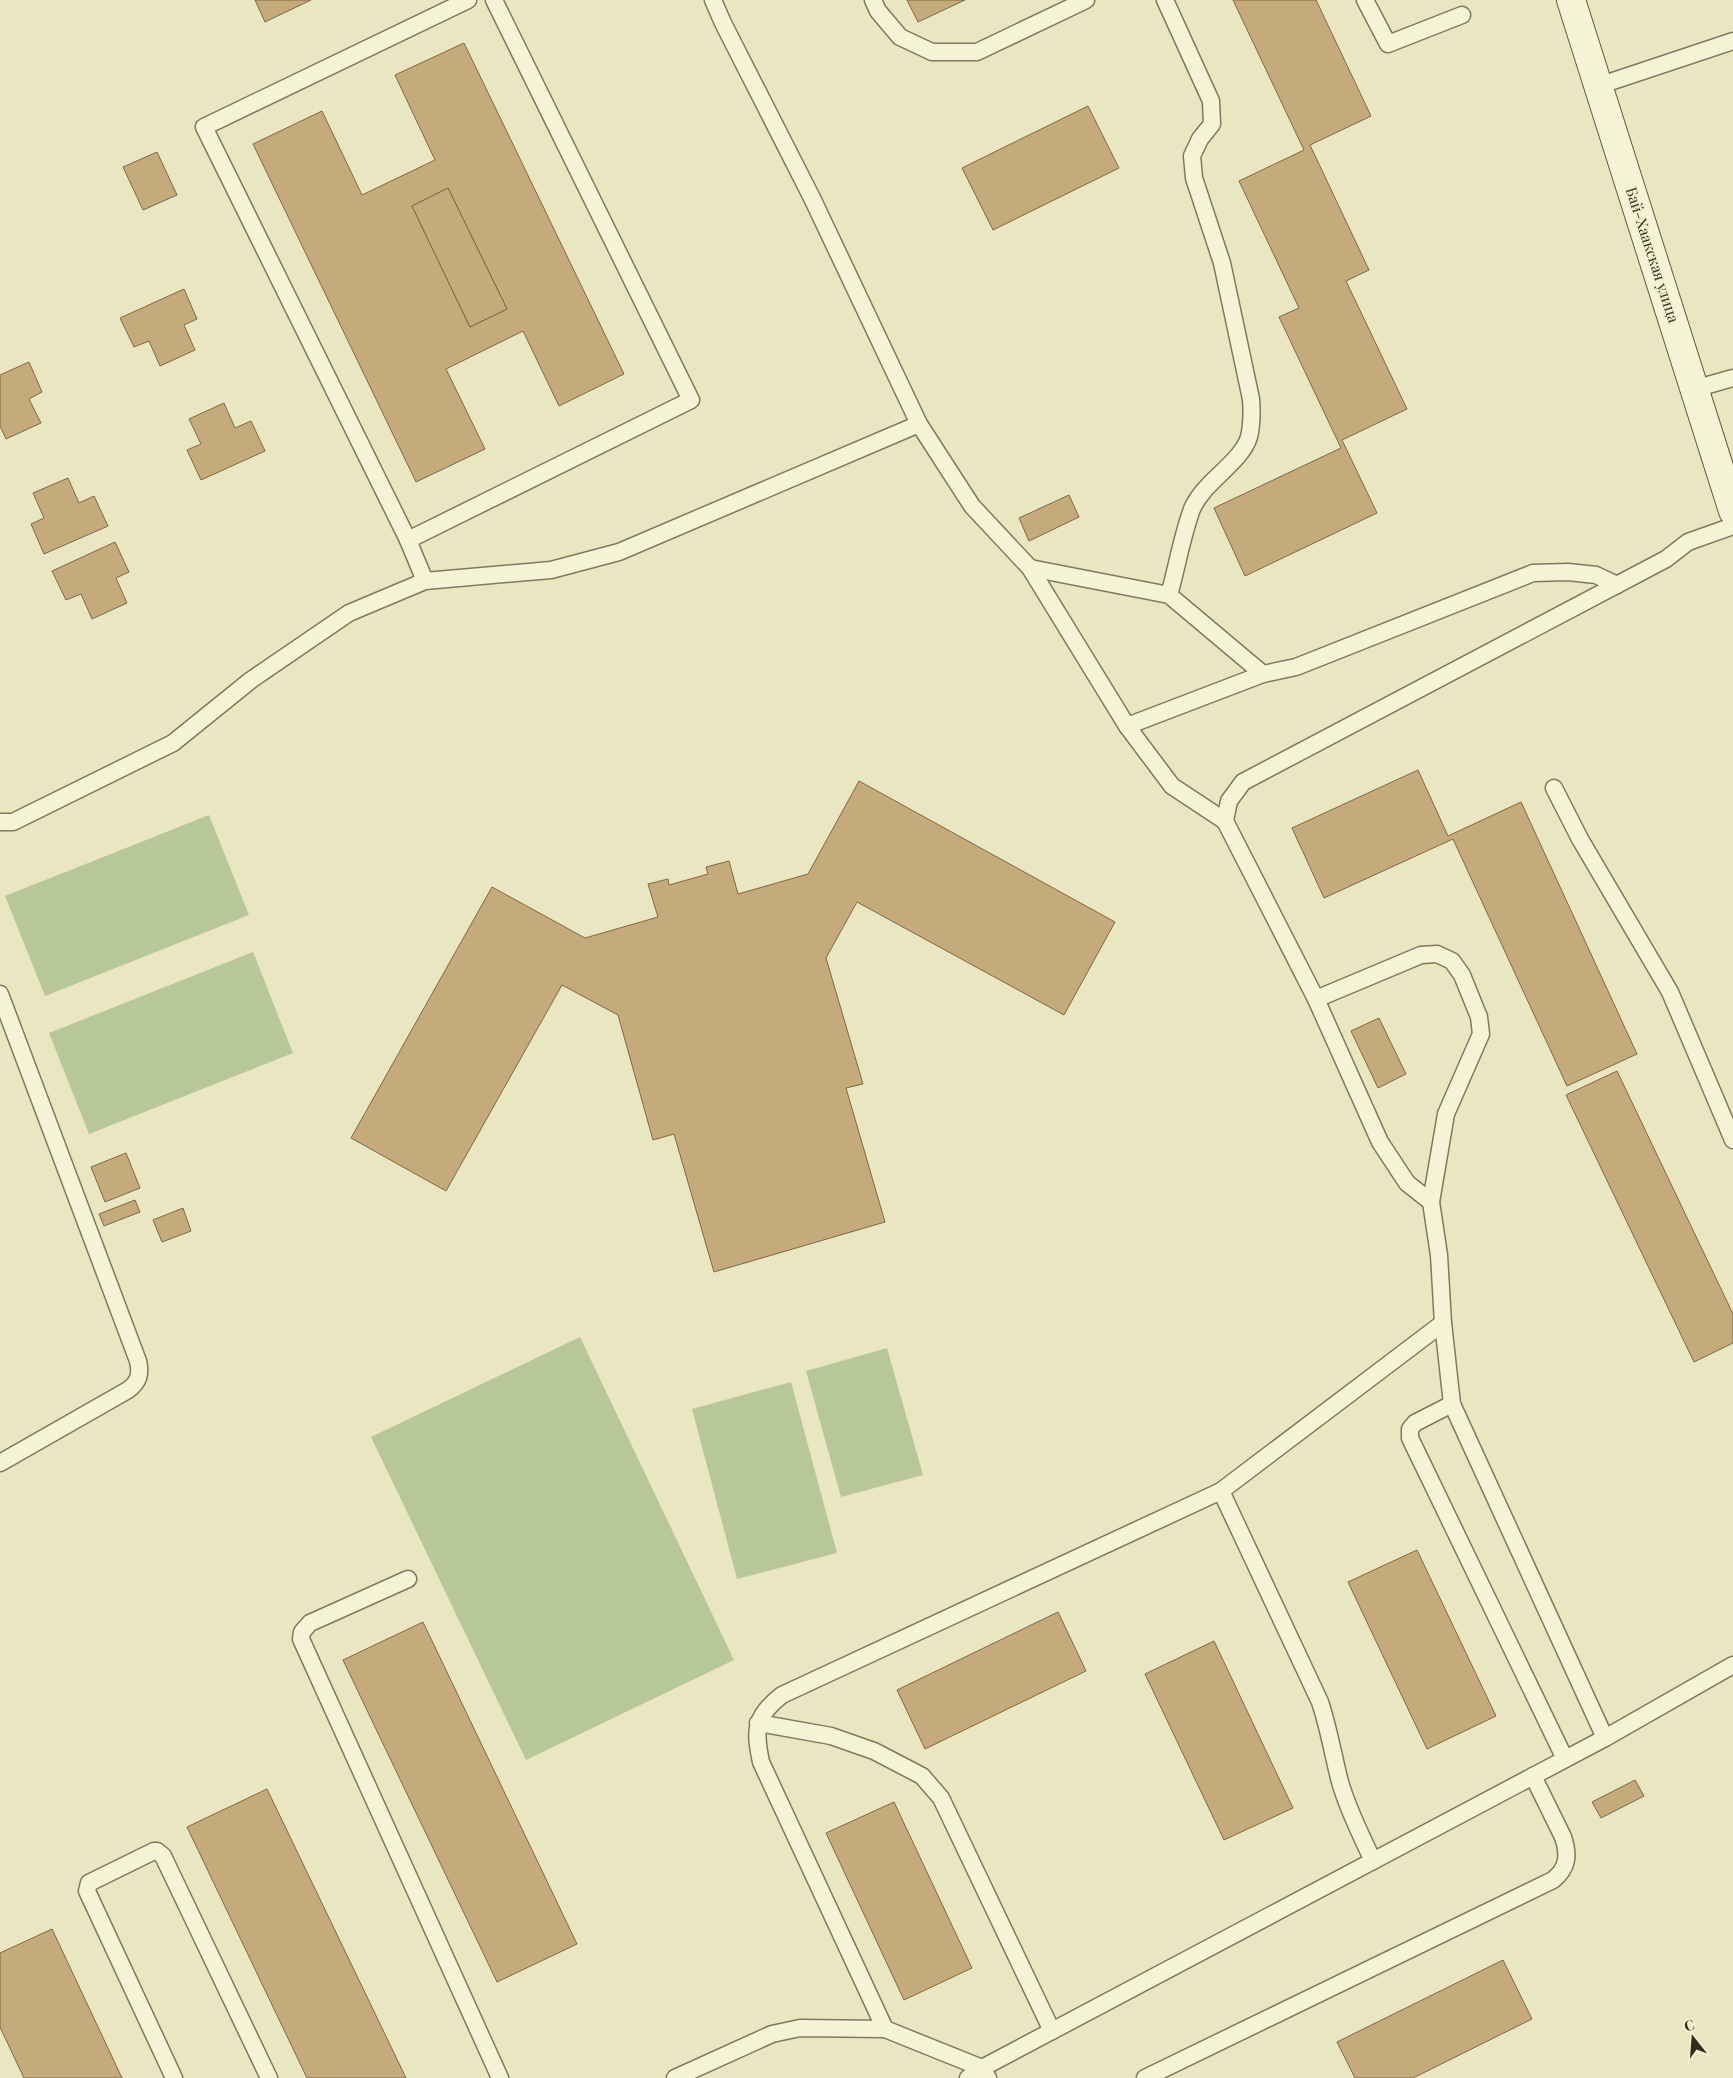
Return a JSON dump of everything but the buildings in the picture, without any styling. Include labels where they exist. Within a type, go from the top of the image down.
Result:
[{"type":"main road","name":"Бай-Хаакская улица","points":[[1571,0],[1733,511]]},
{"type":"lane","points":[[425,581],[408,540],[204,127],[468,0]]},
{"type":"lane","points":[[408,540],[691,400],[494,0]]},
{"type":"lane","points":[[713,0],[722,23],[812,198],[919,424],[972,506],[1030,568],[1126,726],[1172,786],[1225,821],[1316,999],[1380,1142],[1407,1183],[1430,1202]]},
{"type":"lane","points":[[873,0],[878,11],[900,37],[932,52],[977,52],[1086,0]]},
{"type":"lane","points":[[1165,0],[1211,101],[1212,124],[1200,138],[1192,156],[1194,178],[1222,263],[1251,399],[1252,419],[1248,439],[1239,454],[1208,485],[1192,508],[1169,594]]},
{"type":"lane","points":[[1365,0],[1388,44],[1462,14]]},
{"type":"lane","points":[[1598,86],[1733,41]]},
{"type":"lane","points":[[1694,388],[1733,378]]},
{"type":"lane","points":[[0,822],[13,822],[173,743],[251,680],[348,613],[425,581],[551,570],[619,552],[919,424]]},
{"type":"lane","points":[[1225,821],[1229,801],[1243,782],[1666,559],[1688,542],[1733,526]]},
{"type":"lane","points":[[1030,568],[1169,594],[1263,674]]},
{"type":"lane","points":[[1126,726],[1263,674],[1296,667],[1533,573],[1568,572],[1596,575],[1617,585]]},
{"type":"lane","points":[[1554,788],[1580,839],[1670,992],[1733,1140]]},
{"type":"lane","points":[[1316,999],[1421,955],[1437,954],[1452,961],[1462,975],[1479,1017],[1481,1034],[1446,1114],[1430,1202],[1439,1256],[1442,1323],[1452,1404],[1605,1738]]},
{"type":"lane","points":[[0,994],[135,1351],[140,1370],[135,1385],[128,1390],[0,1463]]},
{"type":"lane","points":[[885,2029],[761,1762],[756,1740],[758,1723],[767,1707],[782,1695],[1221,1491],[1442,1323]]},
{"type":"lane","points":[[1452,1404],[1415,1423],[1410,1429],[1410,1438],[1565,1760]]},
{"type":"lane","points":[[1221,1491],[1320,1702],[1330,1732],[1340,1781],[1349,1809],[1373,1861]]},
{"type":"lane","points":[[408,1578],[310,1623],[302,1632],[301,1639],[500,2078]]},
{"type":"lane","points":[[968,2078],[985,2073],[1052,2031],[1565,1760],[1733,1665]]},
{"type":"lane","points":[[758,1723],[831,1736],[874,1751],[922,1776],[941,1798],[1052,2031]]},
{"type":"lane","points":[[1146,2078],[1553,1880],[1562,1872],[1567,1860],[1567,1848],[1533,1776]]},
{"type":"lane","points":[[174,2078],[87,1892],[93,1881],[154,1851],[162,1856],[269,2078]]},
{"type":"lane","points":[[675,2078],[772,2034],[800,2028],[885,2029],[985,2073]]},
{"type":"green space","points":[[209,815],[249,915],[45,996],[5,896]]},
{"type":"green space","points":[[253,952],[293,1053],[89,1134],[49,1033]]},
{"type":"green space","points":[[580,1337],[734,1660],[526,1760],[371,1437]]},
{"type":"green space","points":[[887,1348],[923,1475],[841,1497],[806,1371]]},
{"type":"green space","points":[[791,1382],[837,1553],[737,1579],[692,1409]]}]
